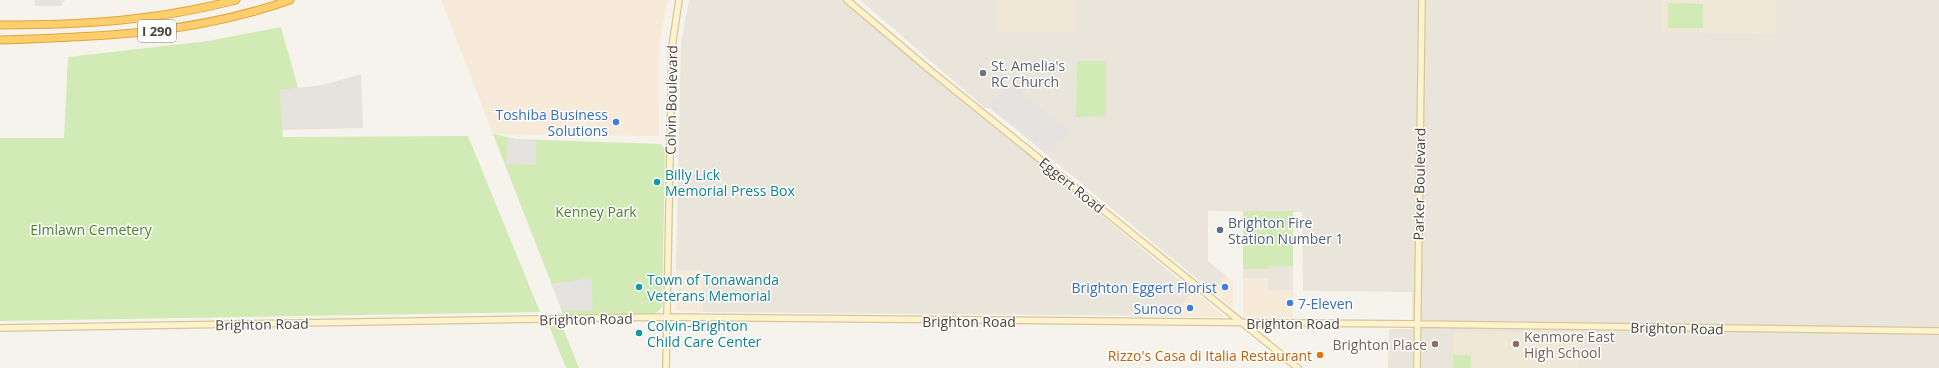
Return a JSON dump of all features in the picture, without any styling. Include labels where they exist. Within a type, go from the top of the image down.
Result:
[{"type":"highway","name":"I 290","points":[[0,25],[61,25],[117,22],[203,9],[236,0]]},
{"type":"highway","name":"I 290","points":[[0,40],[124,35],[175,29],[220,21],[290,0]]},
{"type":"street","name":"Colvin Boulevard","points":[[666,368],[672,47],[679,0]]},
{"type":"street","name":"Eggert Road","points":[[847,0],[931,71],[1298,368]]},
{"type":"street","name":"Parker Boulevard","points":[[1417,368],[1422,0]]},
{"type":"street","name":"Brighton Road","points":[[0,328],[666,317],[1242,322],[1939,331]]},
{"type":"shaded area","points":[[35,0],[65,1],[62,2],[62,6],[35,6]]},
{"type":"shaded area","points":[[441,0],[668,0],[660,37],[659,136],[493,134]]},
{"type":"shaded area","points":[[689,0],[843,0],[1194,292],[1184,302],[1182,302],[1182,316],[703,312],[703,270],[676,270],[681,43]]},
{"type":"shaded area","points":[[860,0],[1939,0],[1939,368],[1388,368],[1389,329],[1412,329],[1412,292],[1303,291],[1302,212],[1208,211],[1208,261],[1226,276],[1213,292],[990,108],[985,108]]},
{"type":"shaded area","points":[[998,0],[1076,0],[1076,32],[997,32]]},
{"type":"shaded area","points":[[1661,0],[1776,0],[1776,34],[1661,32]]},
{"type":"shaded area","points":[[361,74],[363,128],[281,130],[280,90],[323,85]]},
{"type":"shaded area","points":[[1012,85],[1070,131],[1050,155],[988,107],[1008,86]]},
{"type":"shaded area","points":[[508,138],[536,141],[536,165],[506,164]]},
{"type":"shaded area","points":[[1268,266],[1293,266],[1293,290],[1268,291],[1268,278],[1243,278],[1243,269],[1267,269]]},
{"type":"shaded area","points":[[676,270],[703,270],[703,312],[676,311]]},
{"type":"shaded area","points":[[1226,276],[1233,281],[1233,308],[1213,292]]},
{"type":"shaded area","points":[[591,278],[593,310],[563,311],[551,284]]},
{"type":"shaded area","points":[[1243,278],[1268,278],[1268,291],[1293,290],[1293,317],[1243,317]]},
{"type":"shaded area","points":[[1194,292],[1225,317],[1182,316],[1182,302],[1184,302]]},
{"type":"shaded area","name":"Kenmore East High School","points":[[1453,332],[1581,333],[1579,368],[1452,368]]},
{"type":"green space","points":[[1668,3],[1703,4],[1703,28],[1668,28]]},
{"type":"green space","name":"Elmlawn Cemetery","points":[[281,27],[298,88],[280,90],[283,137],[468,136],[540,312],[0,321],[0,138],[64,138],[68,57],[208,41]]},
{"type":"green space","points":[[1077,61],[1106,61],[1106,116],[1076,117]]},
{"type":"green space","name":"Kenney Park","points":[[493,134],[515,139],[661,144],[665,149],[662,307],[655,314],[564,316]]},
{"type":"green space","points":[[1243,211],[1293,211],[1293,266],[1268,266],[1268,269],[1243,269]]},
{"type":"green space","points":[[549,326],[562,326],[579,368],[566,368]]},
{"type":"green space","points":[[1453,355],[1471,355],[1471,368],[1453,368]]},
{"type":"place","name":"St. Amelia's RC Church","points":[[983,73]]},
{"type":"place","name":"Toshiba Business Solutions","points":[[616,122]]},
{"type":"place","name":"Billy Lick Memorial Press Box","points":[[657,182]]},
{"type":"place","name":"Brighton Fire Station Number 1","points":[[1220,230]]},
{"type":"place","name":"Town of Tonawanda Veterans Memorial","points":[[639,287]]},
{"type":"place","name":"Brighton Eggert Florist","points":[[1225,287]]},
{"type":"place","name":"7-Eleven","points":[[1290,303]]},
{"type":"place","name":"Sunoco","points":[[1190,308]]},
{"type":"place","name":"Colvin-Brighton Child Care Center","points":[[639,333]]},
{"type":"place","name":"Brighton Place","points":[[1435,344]]},
{"type":"place","name":"Kenmore East High School","points":[[1516,344]]},
{"type":"place","name":"Rizzo's Casa di Italia Restaurant","points":[[1320,355]]}]
